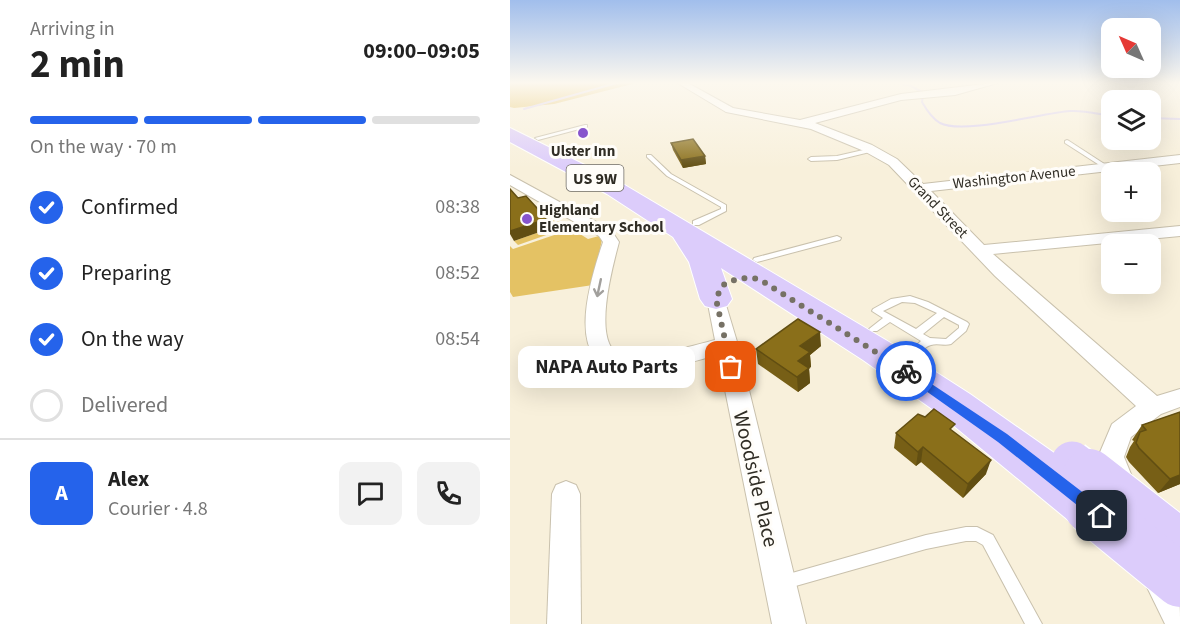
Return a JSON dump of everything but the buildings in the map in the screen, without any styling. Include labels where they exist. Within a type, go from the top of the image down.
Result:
[{"type":"highway","name":"US 9W","points":[[510,125],[524,136],[608,173],[758,269],[956,405],[1180,546]]},
{"type":"highway","points":[[686,225],[700,252],[716,299]]},
{"type":"highway","name":"US 9W","points":[[758,269],[882,324],[919,343],[1081,484],[1180,581]]},
{"type":"highway","points":[[716,299],[722,286],[729,281],[748,277],[758,269]]},
{"type":"street","name":"Grand Street","points":[[736,111],[802,123],[837,134],[872,150],[900,168],[1001,272],[1153,407]]},
{"type":"street","points":[[802,123],[847,111]]},
{"type":"street","name":"Washington Avenue","points":[[1152,162],[1180,159]]},
{"type":"street","name":"Washington Avenue","points":[[920,188],[1101,168]]},
{"type":"street","points":[[510,179],[526,186],[605,233],[611,242],[599,284],[596,314],[599,344],[603,354],[612,361],[627,364],[647,362],[727,345]]},
{"type":"street","points":[[981,250],[1180,231]]},
{"type":"street","name":"Woodside Place","points":[[716,299],[789,624]]},
{"type":"street","points":[[1180,398],[1153,407],[1121,431],[1111,456],[1153,567],[1180,619]]},
{"type":"street","points":[[564,624],[566,494]]},
{"type":"lane","points":[[524,136],[585,126]]},
{"type":"lane","points":[[1067,142],[1101,164]]},
{"type":"lane","points":[[811,159],[837,158],[872,150]]},
{"type":"lane","points":[[649,156],[669,175],[724,207],[724,210],[686,225]]},
{"type":"lane","points":[[758,269],[837,238]]},
{"type":"lane","points":[[882,324],[876,311],[890,301],[917,299],[964,324],[963,329],[948,342],[919,343]]},
{"type":"lane","points":[[919,343],[943,313]]},
{"type":"lane","points":[[780,584],[926,542],[977,534],[988,540],[1034,624]]},
{"type":"shaded area","points":[[539,207],[569,227],[518,245],[514,241],[551,228],[534,209]]},
{"type":"shaded area","points":[[572,229],[588,239],[599,236],[602,239],[593,285],[513,297],[510,292],[510,246],[513,249]]},
{"type":"waterway","points":[[928,111],[940,123],[951,126],[984,125],[1069,111]]},
{"type":"waterway","points":[[1072,111],[1101,114]]},
{"type":"waterway","points":[[1161,118],[1180,119]]},
{"type":"way so far","points":[[731,367],[716,299],[722,286],[729,281],[748,277],[759,279],[906,371]]},
{"type":"place","name":"Ulster Inn","points":[[583,133]]},
{"type":"place","name":"Highland Elementary School","points":[[527,219]]},
{"type":"place","name":"NAPA Auto Parts","points":[[731,367]]},
{"type":"route","points":[[906,371],[1002,438],[1102,516]]}]
